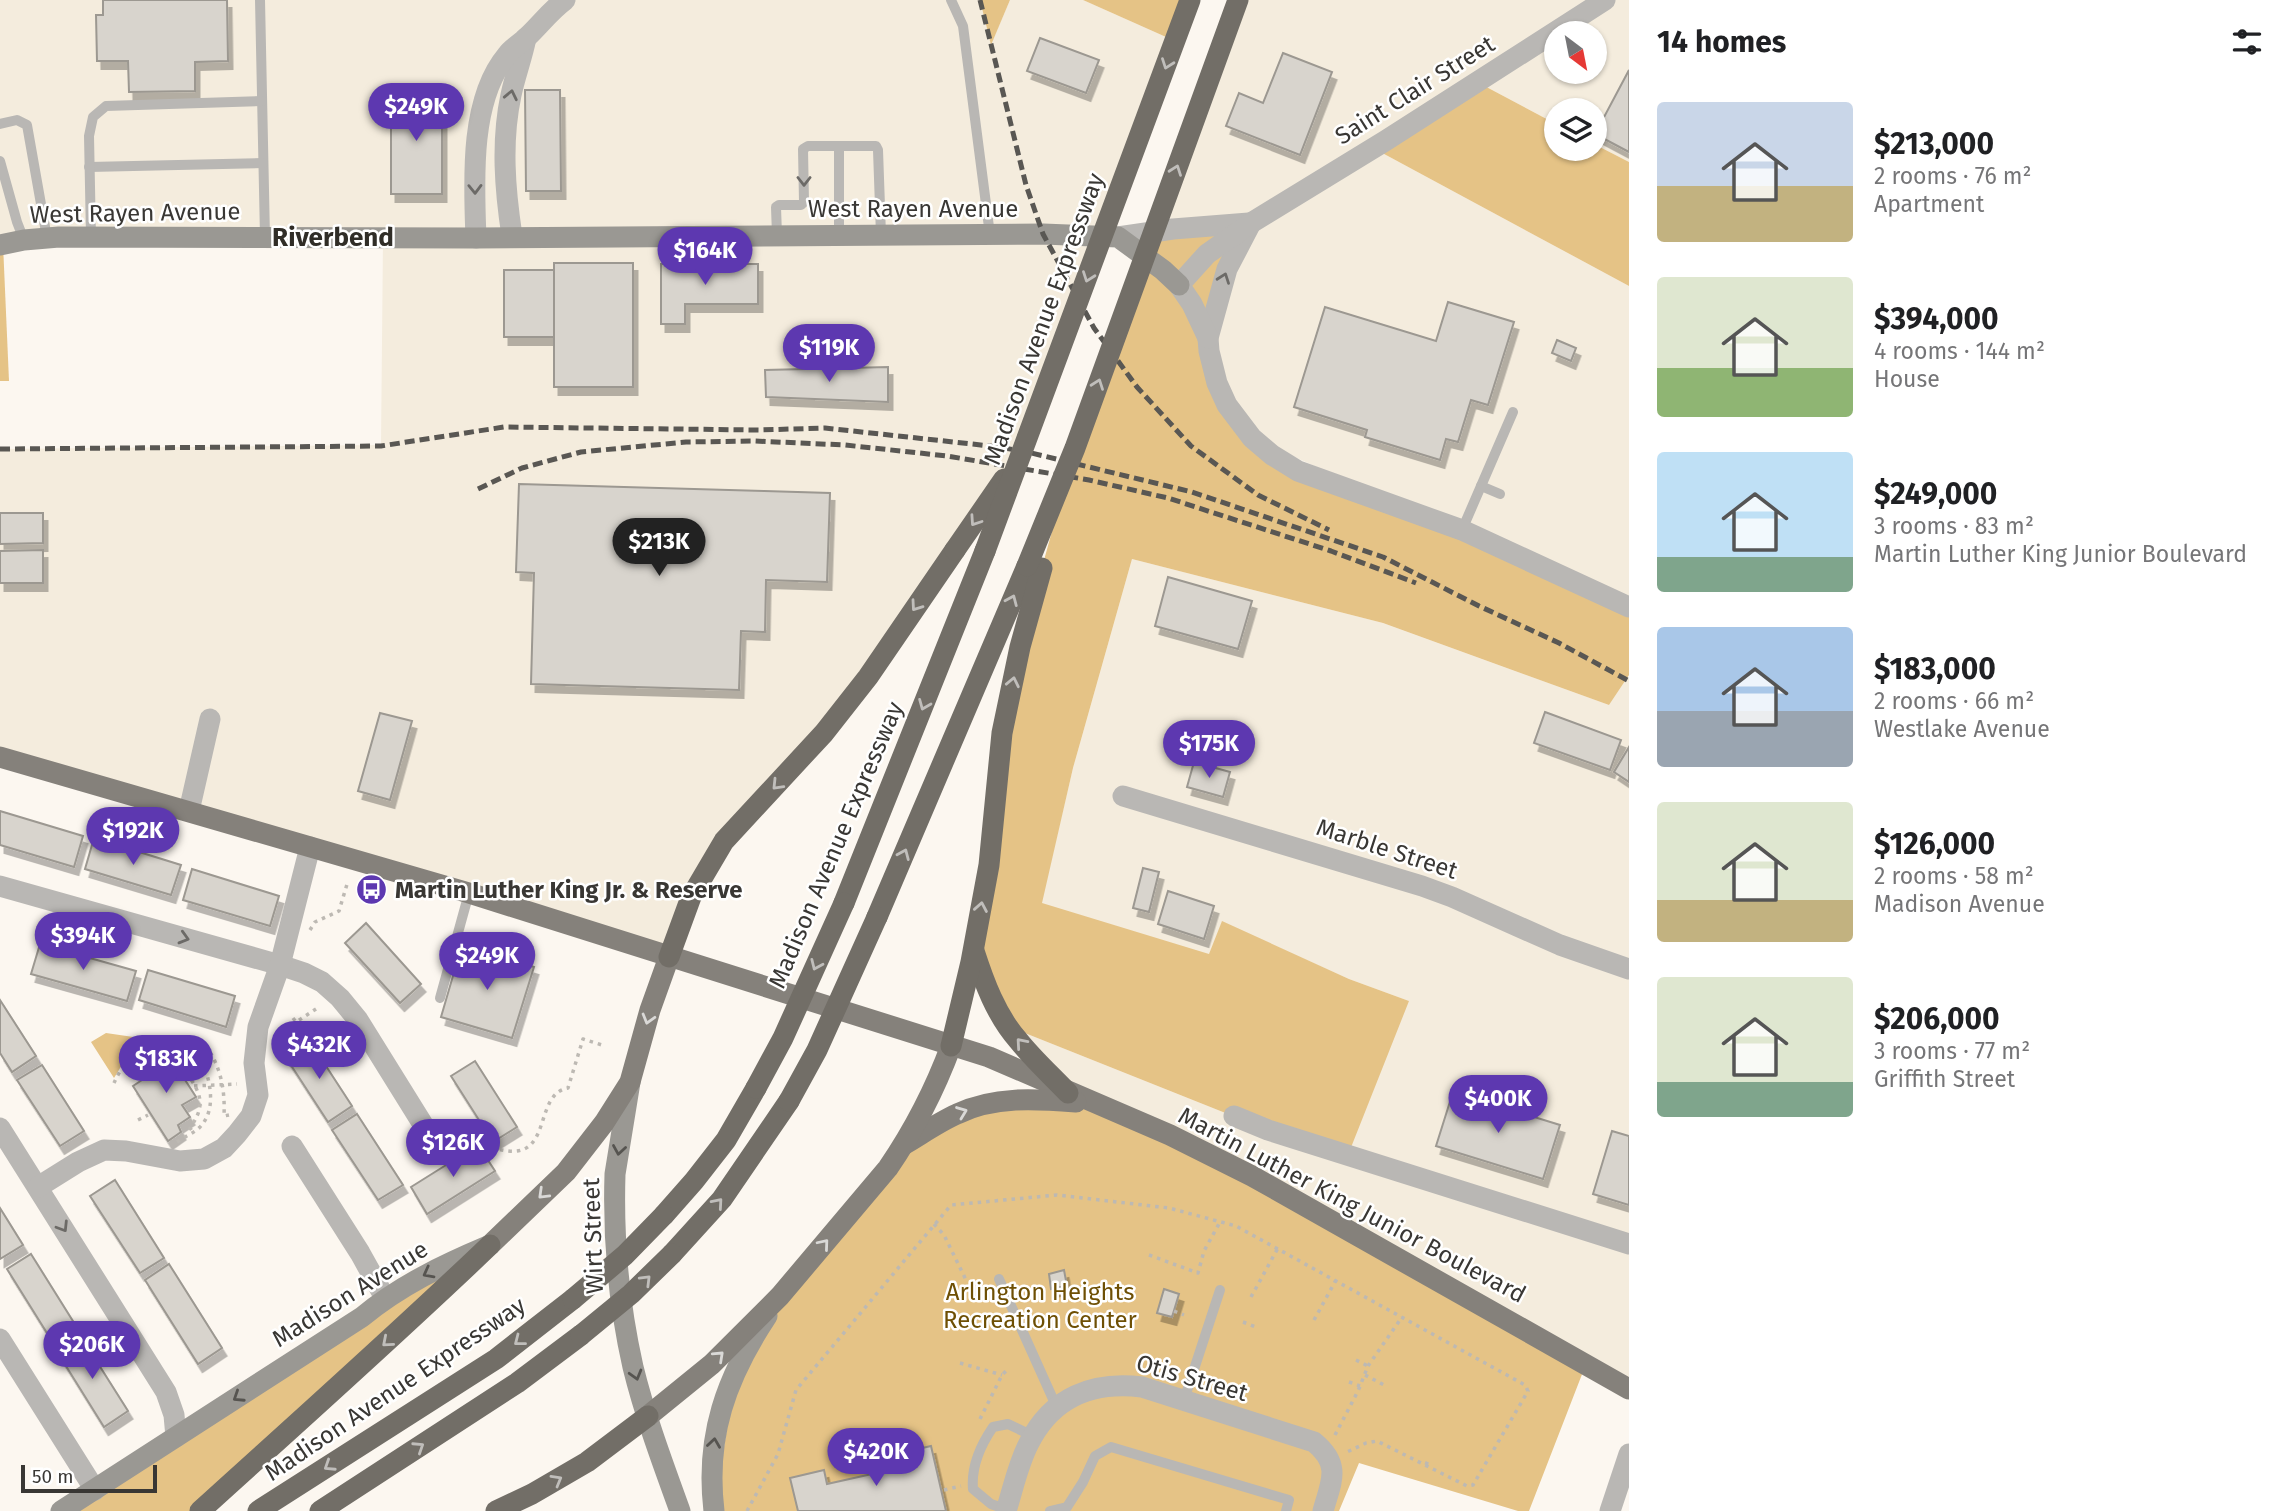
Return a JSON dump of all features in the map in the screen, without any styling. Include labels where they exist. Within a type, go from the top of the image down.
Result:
[{"type":"highway","name":"Madison Avenue Expressway","points":[[258,1511],[496,1359],[573,1299],[625,1255],[664,1215],[726,1140],[783,1038],[844,903],[985,551],[1190,0]]},
{"type":"highway","points":[[320,1511],[517,1383],[631,1294],[722,1199],[789,1101],[817,1050],[1034,567],[1238,0]]},
{"type":"highway","points":[[669,957],[691,897],[724,841],[824,733],[868,677],[1023,451]]},
{"type":"highway","points":[[951,1046],[974,949],[989,865],[1002,733],[1034,567]]},
{"type":"highway","points":[[974,949],[989,994],[1007,1026],[1068,1093]]},
{"type":"highway","points":[[200,1511],[401,1330],[490,1245]]},
{"type":"highway","points":[[496,1511],[587,1462],[648,1416]]},
{"type":"main road","name":"Martin Luther King Junior Boulevard","points":[[0,757],[470,893],[989,1058],[1170,1135],[1252,1176],[1629,1389]]},
{"type":"main road","name":"Wirt Street","points":[[630,1082],[650,1010],[669,957]]},
{"type":"main road","points":[[648,1416],[712,1364],[780,1296],[879,1178],[903,1146],[937,1082],[951,1046]]},
{"type":"main road","name":"Madison Avenue","points":[[490,1245],[566,1172],[604,1123],[630,1082]]},
{"type":"main road","points":[[903,1146],[958,1113],[985,1105],[1036,1099],[1093,1103]]},
{"type":"street","points":[[476,237],[476,144],[482,111],[493,78],[505,57],[544,17],[565,0]]},
{"type":"street","name":"Saint Clair Street","points":[[1180,285],[1207,254],[1251,223],[1605,0]]},
{"type":"street","points":[[512,236],[506,196],[507,119],[526,38]]},
{"type":"street","points":[[1251,223],[1227,269],[1208,338],[1217,383],[1227,404],[1252,438],[1272,455],[1298,471],[1462,530],[1629,607]]},
{"type":"street","name":"Saint Clair Street","points":[[1118,237],[1173,229],[1251,223]]},
{"type":"street","name":"West Rayen Avenue","points":[[0,245],[24,240],[91,237],[1043,234],[1118,237]]},
{"type":"street","points":[[1118,237],[1180,285],[1208,338]]},
{"type":"street","points":[[189,811],[210,719]]},
{"type":"street","name":"Marble Street","points":[[1123,796],[1422,886],[1560,945],[1629,968]]},
{"type":"street","points":[[38,1187],[78,1161],[104,1150],[126,1151],[180,1161],[204,1159],[224,1148],[251,1116],[258,1095],[254,1063],[258,1027],[280,965],[310,847]]},
{"type":"street","points":[[0,886],[280,965],[322,982],[358,1020],[432,1139]]},
{"type":"street","name":"Wirt Street","points":[[630,1082],[615,1174],[618,1261],[626,1334],[648,1416],[680,1511]]},
{"type":"street","points":[[1234,1116],[1268,1130],[1629,1244]]},
{"type":"street","points":[[0,1128],[166,1392],[174,1415],[176,1437]]},
{"type":"street","points":[[292,1146],[360,1253],[385,1298]]},
{"type":"street","name":"Madison Avenue","points":[[61,1511],[362,1317],[385,1298],[439,1267],[490,1245]]},
{"type":"street","points":[[714,1511],[711,1489],[713,1448],[720,1409],[737,1364],[780,1296]]},
{"type":"street","points":[[0,1339],[95,1490]]},
{"type":"street","name":"Otis Street","points":[[1009,1510],[1022,1460],[1043,1421],[1057,1408],[1086,1390],[1119,1384],[1143,1387],[1314,1442],[1325,1451],[1333,1468],[1323,1511]]},
{"type":"street","points":[[1610,1511],[1629,1454]]},
{"type":"lane","points":[[260,0],[265,237]]},
{"type":"lane","points":[[951,0],[963,26],[990,235]]},
{"type":"lane","points":[[91,237],[89,136],[93,117],[106,106],[262,101]]},
{"type":"lane","points":[[0,124],[17,120],[27,125],[47,238]]},
{"type":"lane","points":[[777,235],[776,207],[801,205],[804,202],[803,149],[808,146],[876,146],[881,235]]},
{"type":"lane","points":[[839,146],[839,235]]},
{"type":"lane","points":[[0,161],[24,240]]},
{"type":"lane","points":[[89,167],[263,163]]},
{"type":"lane","points":[[1462,530],[1513,412]]},
{"type":"lane","points":[[1481,486],[1500,494]]},
{"type":"lane","points":[[440,998],[470,893]]},
{"type":"lane","points":[[999,1279],[1057,1408]]},
{"type":"lane","points":[[1184,1400],[1220,1290]]},
{"type":"lane","points":[[1009,1510],[992,1504],[973,1489],[972,1474],[982,1444],[993,1427],[1008,1424],[1033,1436]]},
{"type":"lane","points":[[1050,1511],[1068,1507],[1095,1456],[1111,1447],[1289,1500],[1286,1511]]},
{"type":"path","points":[[308,933],[315,922],[339,911],[348,881]]},
{"type":"path","points":[[293,1018],[296,1022],[316,1009]]},
{"type":"path","points":[[460,1135],[510,1152],[531,1145],[538,1136],[550,1102],[555,1095],[568,1088],[583,1039],[602,1045]]},
{"type":"path","points":[[114,1083],[134,1050],[154,1040],[164,1042],[194,1086],[200,1102],[198,1115],[190,1128],[192,1132],[200,1127],[210,1108],[209,1086],[202,1058],[210,1052],[218,1065],[223,1085],[224,1115],[231,1115],[233,1108]]},
{"type":"path","points":[[194,1086],[237,1084],[236,1093]]},
{"type":"path","points":[[138,1120],[148,1115]]},
{"type":"path","points":[[747,1511],[778,1454],[796,1390],[951,1205],[1057,1195],[1170,1208],[1236,1226],[1525,1385],[1528,1391],[1473,1485],[1467,1486],[1377,1441],[1347,1452]]},
{"type":"path","points":[[1149,1255],[1198,1273],[1204,1251],[1220,1222]]},
{"type":"path","points":[[934,1224],[944,1235],[967,1282]]},
{"type":"path","points":[[1251,1297],[1278,1248]]},
{"type":"path","points":[[1314,1320],[1336,1280]]},
{"type":"path","points":[[1174,1311],[1184,1315]]},
{"type":"path","points":[[1335,1435],[1368,1366],[1402,1317]]},
{"type":"path","points":[[1243,1322],[1256,1327]]},
{"type":"path","points":[[1356,1360],[1368,1366]]},
{"type":"path","points":[[960,1363],[1002,1375]]},
{"type":"path","points":[[982,1424],[980,1418],[1007,1370]]},
{"type":"path","points":[[1364,1375],[1386,1386]]},
{"type":"path","points":[[1349,1382],[1360,1386]]},
{"type":"path","points":[[1426,1465],[1429,1458]]},
{"type":"path","points":[[944,1490],[963,1485]]},
{"type":"shaded area","points":[[0,0],[980,0],[991,44],[1010,0],[1083,0],[1175,41],[1023,451],[868,677],[739,824],[669,957],[0,757],[0,449],[381,445],[383,238],[0,245]]},
{"type":"shaded area","points":[[1238,0],[1629,0],[1629,162],[1607,151],[1607,98],[1544,98],[1544,118],[1477,82],[1373,148],[1629,286],[1629,607],[1252,438],[1154,230]]},
{"type":"shaded area","points":[[1132,559],[1383,623],[1609,705],[1629,678],[1629,1389],[1093,1103],[1007,1026],[1268,1130],[1409,1001],[1349,979],[1222,922],[1209,955],[1041,904],[1073,768]]},
{"type":"green space","points":[[980,0],[1010,0],[991,45]]},
{"type":"green space","points":[[1083,0],[1190,0],[1175,41]]},
{"type":"green space","points":[[1477,82],[1544,118],[1544,161],[1607,161],[1607,151],[1629,162],[1629,286],[1373,148]]},
{"type":"green space","points":[[1251,223],[1219,292],[1217,383],[1272,455],[1629,607],[1629,675],[1609,705],[1383,623],[1132,559],[1073,768],[1042,903],[1209,954],[1222,921],[1349,979],[1409,1001],[1348,1155],[1268,1130],[1007,1026],[980,970],[1020,647],[1075,448],[1145,257],[1118,237]]},
{"type":"green space","points":[[3,244],[9,381],[0,381],[0,245]]},
{"type":"green space","points":[[106,1033],[147,1039],[130,1052],[114,1078],[91,1042]]},
{"type":"green space","name":"Arlington Heights Recreation Center","points":[[1093,1103],[1586,1364],[1529,1511],[1518,1511],[1359,1463],[1339,1511],[714,1511],[737,1364],[887,1168],[958,1113]]},
{"type":"green space","points":[[490,1245],[200,1511],[61,1511]]},
{"type":"building","points":[[103,0],[227,0],[228,61],[195,62],[195,91],[129,92],[128,61],[97,61],[96,15],[103,15]]},
{"type":"building","points":[[1040,38],[1099,60],[1086,93],[1027,71]]},
{"type":"building","points":[[1283,53],[1332,72],[1300,155],[1226,126],[1239,93],[1263,103]]},
{"type":"building","points":[[1629,70],[1629,152],[1607,140],[1607,111]]},
{"type":"building","points":[[525,90],[560,90],[561,191],[526,191]]},
{"type":"building","points":[[391,91],[442,91],[442,194],[391,194]]},
{"type":"building","points":[[554,263],[633,263],[633,387],[554,387]]},
{"type":"building","points":[[661,264],[758,264],[758,304],[685,304],[685,324],[661,324]]},
{"type":"building","points":[[504,270],[554,270],[554,337],[504,337]]},
{"type":"building","points":[[1448,302],[1514,322],[1488,405],[1471,400],[1458,442],[1446,439],[1440,460],[1365,437],[1367,430],[1294,407],[1325,307],[1436,341]]},
{"type":"building","points":[[1557,340],[1576,348],[1571,361],[1552,353]]},
{"type":"building","points":[[888,367],[888,402],[766,397],[765,370]]},
{"type":"building","points":[[519,484],[830,493],[827,582],[766,580],[765,632],[741,631],[739,690],[531,684],[534,573],[516,572]]},
{"type":"building","points":[[0,513],[43,513],[43,543],[0,544]]},
{"type":"building","points":[[43,550],[43,583],[0,583],[0,551]]},
{"type":"building","points":[[1168,577],[1252,601],[1238,649],[1155,626]]},
{"type":"building","points":[[1545,712],[1621,740],[1610,770],[1534,743]]},
{"type":"building","points":[[380,713],[412,721],[390,800],[358,791]]},
{"type":"building","points":[[1629,747],[1629,782],[1614,772]]},
{"type":"building","points":[[1194,762],[1230,772],[1223,797],[1187,787]]},
{"type":"building","points":[[0,811],[83,836],[74,867],[0,845]]},
{"type":"building","points":[[94,838],[181,865],[171,895],[85,869]]},
{"type":"building","points":[[1143,868],[1159,872],[1149,912],[1133,908]]},
{"type":"building","points":[[192,869],[279,896],[270,926],[183,900]]},
{"type":"building","points":[[1168,891],[1214,906],[1204,939],[1158,924]]},
{"type":"building","points":[[366,923],[421,984],[400,1003],[345,943]]},
{"type":"building","points":[[40,944],[136,971],[127,1001],[31,974]]},
{"type":"building","points":[[462,945],[534,967],[512,1038],[441,1017]]},
{"type":"building","points":[[148,970],[235,996],[226,1027],[139,1000]]},
{"type":"building","points":[[0,1000],[36,1056],[12,1072],[0,1053]]},
{"type":"building","points":[[309,1040],[352,1106],[328,1122],[285,1056]]},
{"type":"building","points":[[167,1052],[196,1097],[182,1105],[190,1117],[178,1125],[181,1132],[168,1141],[133,1086],[151,1074],[146,1066]]},
{"type":"building","points":[[475,1061],[517,1127],[493,1142],[451,1076]]},
{"type":"building","points":[[42,1065],[84,1131],[60,1146],[17,1080]]},
{"type":"building","points":[[1453,1092],[1560,1125],[1543,1179],[1436,1146]]},
{"type":"building","points":[[357,1114],[403,1185],[378,1200],[332,1130]]},
{"type":"building","points":[[1612,1131],[1629,1136],[1629,1205],[1593,1194]]},
{"type":"building","points":[[478,1145],[495,1171],[427,1214],[411,1187]]},
{"type":"building","points":[[115,1180],[164,1258],[140,1273],[90,1196]]},
{"type":"building","points":[[0,1208],[23,1245],[0,1259]]},
{"type":"building","points":[[31,1254],[76,1326],[52,1341],[7,1269]]},
{"type":"building","points":[[169,1264],[222,1348],[198,1364],[145,1280]]},
{"type":"building","points":[[1064,1270],[1067,1286],[1051,1289],[1049,1274]]},
{"type":"building","points":[[1164,1289],[1179,1294],[1172,1317],[1157,1313]]},
{"type":"building","points":[[80,1335],[128,1411],[104,1427],[56,1350]]},
{"type":"building","points":[[931,1446],[946,1511],[798,1511],[790,1478],[824,1470],[827,1484],[899,1468],[896,1454]]},
{"type":"railway","points":[[980,0],[1026,185],[1043,234],[1094,328],[1137,387],[1191,446],[1258,495],[1329,530]]},
{"type":"railway","points":[[0,449],[381,446],[504,427],[759,430],[825,428],[990,446],[1023,451],[1192,492],[1383,557],[1559,643],[1629,681]]},
{"type":"railway","points":[[478,489],[522,468],[581,452],[686,442],[755,441],[845,445],[947,456],[1089,480],[1168,498],[1331,551],[1416,583]]},
{"type":"place","name":"Martin Luther King Jr. & Reserve","points":[[372,890]]},
{"type":"district","name":"Riverbend","points":[[333,237]]}]
